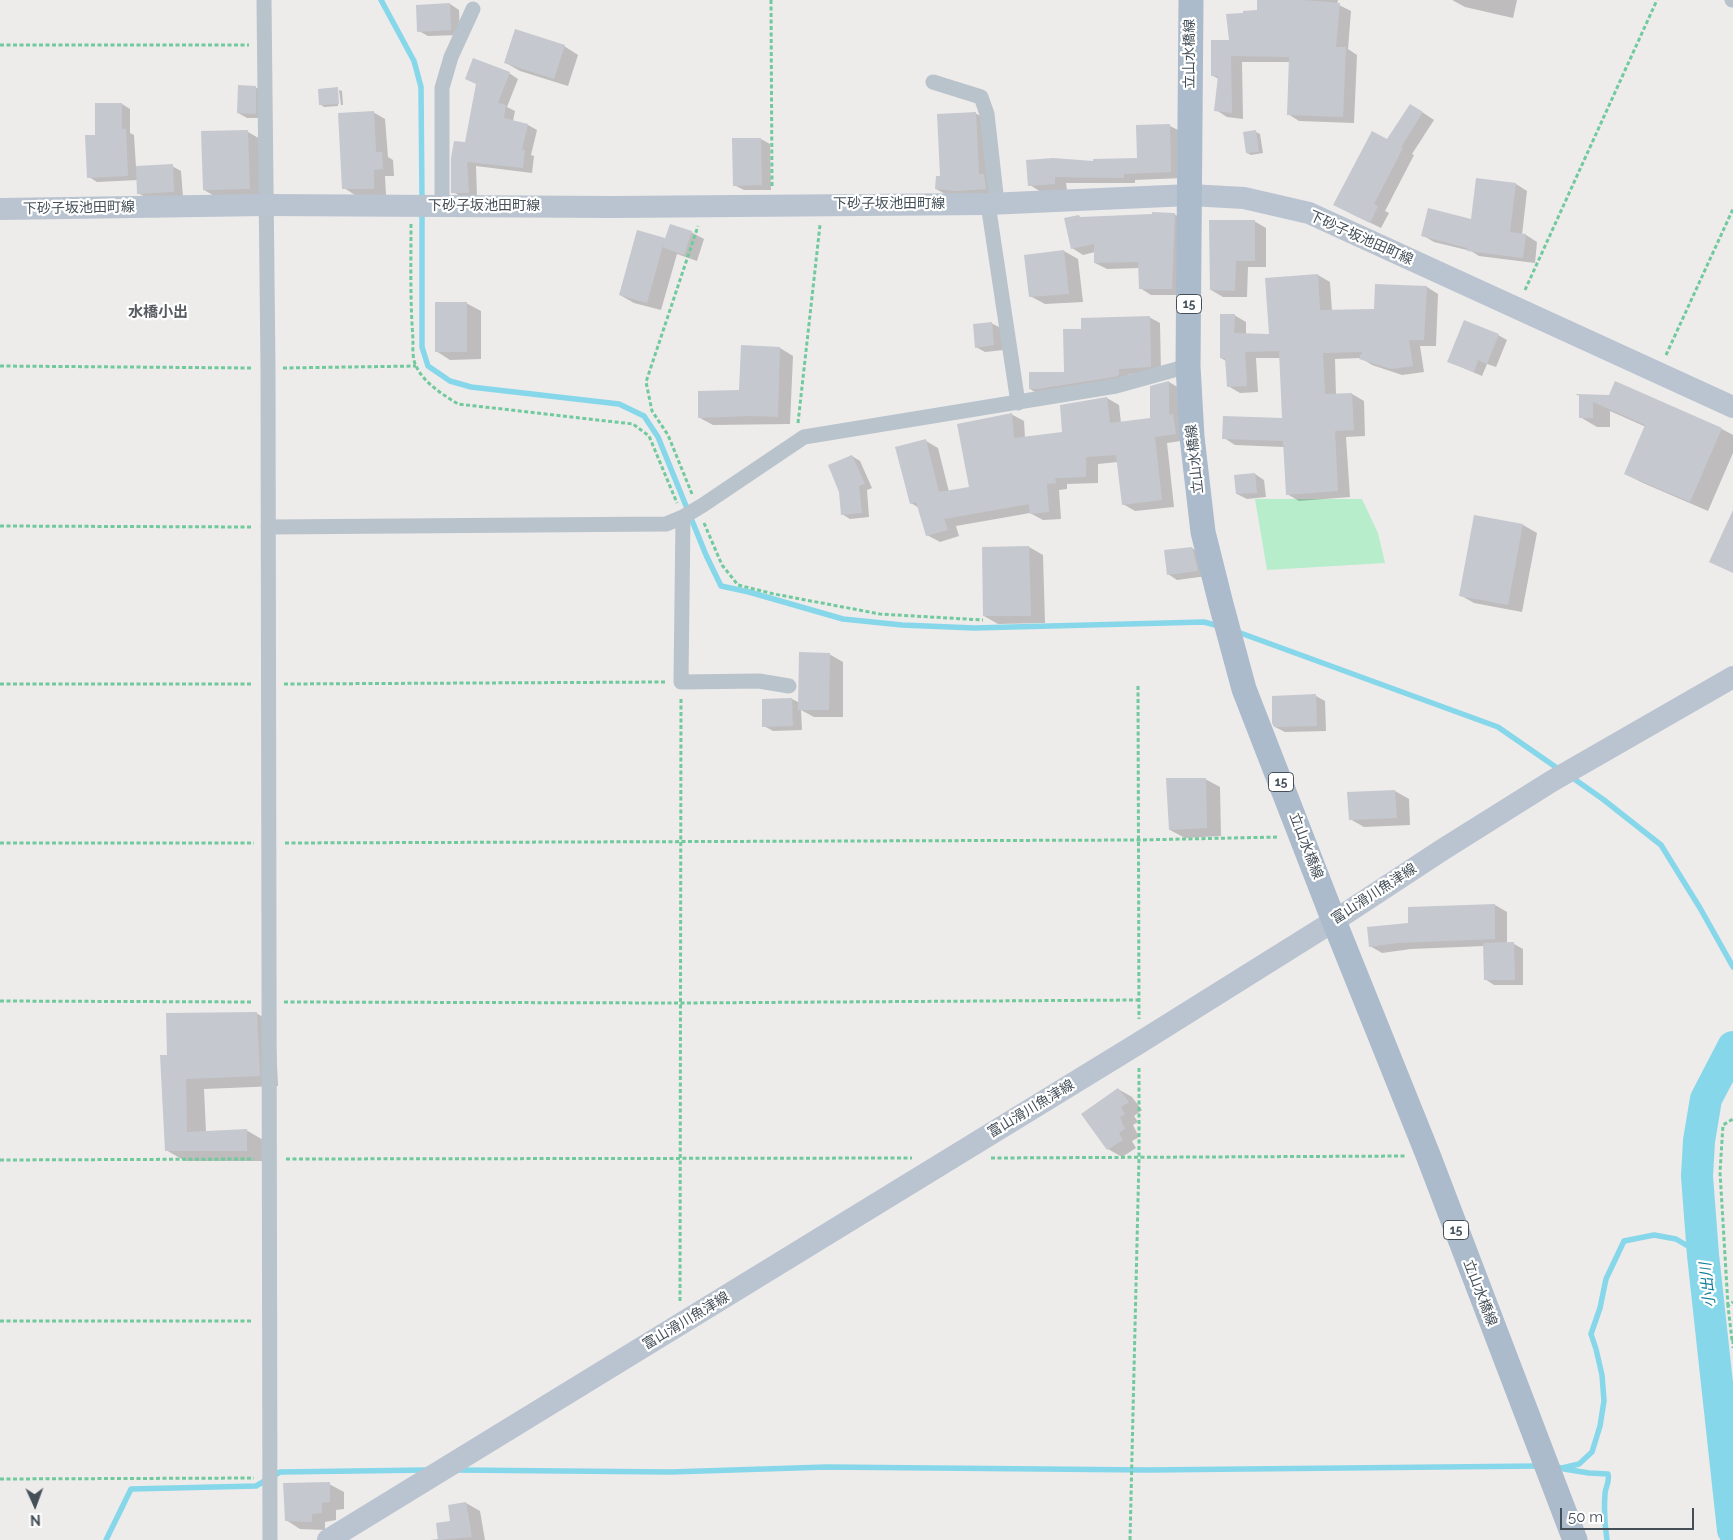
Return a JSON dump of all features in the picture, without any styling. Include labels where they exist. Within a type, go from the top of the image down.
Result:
[{"type":"main road","name":"立山水橋線","points":[[1191,0],[1188,366],[1192,437],[1204,532],[1221,604],[1244,689],[1428,1155],[1575,1540]]},
{"type":"main road","name":"下砂子坂池田町線","points":[[0,208],[266,205],[613,207],[992,203],[1190,195],[1244,198],[1309,213],[1733,407]]},
{"type":"main road","name":"富山滑川魚津線","points":[[328,1540],[1139,1044],[1552,781],[1733,678]]},
{"type":"street","points":[[264,0],[268,368],[270,1540]]},
{"type":"street","points":[[442,206],[442,88],[451,57],[473,9]]},
{"type":"street","points":[[933,82],[981,97],[988,114],[992,203],[1018,403]]},
{"type":"street","points":[[268,527],[666,524],[683,517],[804,437],[1116,386],[1188,366]]},
{"type":"street","points":[[683,517],[681,682],[759,681],[789,686]]},
{"type":"path","points":[[771,0],[772,205]]},
{"type":"path","points":[[1516,309],[1657,0]]},
{"type":"path","points":[[0,45],[264,44]]},
{"type":"path","points":[[804,437],[798,422],[822,204]]},
{"type":"path","points":[[411,205],[412,324],[416,366],[428,382],[442,395],[458,404],[633,424],[649,436],[683,517]]},
{"type":"path","points":[[1658,374],[1733,209]]},
{"type":"path","points":[[0,366],[268,368],[416,366]]},
{"type":"path","points":[[0,526],[268,527]]},
{"type":"path","points":[[0,684],[681,682],[680,1324]]},
{"type":"path","points":[[1130,1540],[1139,1158],[1138,686]]},
{"type":"path","points":[[0,843],[1138,840],[1302,837]]},
{"type":"path","points":[[0,1001],[680,1003],[1139,1000]]},
{"type":"path","points":[[1733,1119],[1723,1125],[1720,1172],[1728,1306],[1733,1348]]},
{"type":"path","points":[[952,1158],[1428,1155]]},
{"type":"path","points":[[0,1160],[914,1158]]},
{"type":"path","points":[[1728,1306],[1733,1302]]},
{"type":"path","points":[[0,1321],[269,1321]]},
{"type":"path","points":[[0,1479],[253,1479],[269,1475]]},
{"type":"green space","points":[[1255,499],[1362,499],[1378,533],[1385,563],[1267,570]]},
{"type":"building","points":[[1257,0],[1302,0],[1340,3],[1336,47],[1346,47],[1343,117],[1287,115],[1289,57],[1231,56],[1232,113],[1214,111],[1218,76],[1211,76],[1211,40],[1229,40],[1226,14],[1257,10]]},
{"type":"building","points":[[450,3],[451,30],[417,32],[416,5]]},
{"type":"building","points":[[515,29],[565,45],[554,79],[504,63]]},
{"type":"building","points":[[473,58],[510,72],[498,103],[506,105],[504,118],[528,124],[522,150],[525,150],[523,168],[467,162],[469,193],[451,193],[451,158],[454,141],[465,142],[476,84],[465,79]]},
{"type":"building","points":[[238,85],[256,86],[256,114],[237,113]]},
{"type":"building","points":[[338,87],[339,104],[319,105],[318,89]]},
{"type":"building","points":[[95,103],[122,103],[122,129],[126,129],[128,176],[87,178],[85,135],[95,135]]},
{"type":"building","points":[[1410,104],[1423,112],[1401,147],[1403,148],[1374,204],[1378,206],[1370,223],[1333,205],[1372,131],[1387,139]]},
{"type":"building","points":[[374,111],[376,152],[382,152],[383,169],[374,170],[374,189],[342,189],[338,113]]},
{"type":"building","points":[[976,112],[979,174],[984,174],[986,189],[957,191],[935,189],[936,176],[940,176],[937,114]]},
{"type":"building","points":[[1170,124],[1171,172],[1124,174],[1124,178],[1055,177],[1055,184],[1028,186],[1026,160],[1053,158],[1093,161],[1093,159],[1137,158],[1136,125]]},
{"type":"building","points":[[248,130],[250,189],[203,190],[201,131]]},
{"type":"building","points":[[1256,130],[1259,152],[1246,153],[1243,132]]},
{"type":"building","points":[[732,138],[761,138],[762,185],[733,186]]},
{"type":"building","points":[[173,164],[174,192],[137,194],[136,166]]},
{"type":"building","points":[[1476,178],[1516,183],[1510,232],[1526,234],[1523,258],[1467,251],[1467,248],[1421,236],[1428,208],[1471,219]]},
{"type":"building","points":[[1152,212],[1175,213],[1172,289],[1139,289],[1138,262],[1094,263],[1094,244],[1071,249],[1064,218],[1079,215],[1080,217],[1152,214]]},
{"type":"building","points":[[1209,220],[1255,220],[1255,261],[1236,261],[1235,291],[1210,290]]},
{"type":"building","points":[[670,224],[692,231],[684,255],[662,247]]},
{"type":"building","points":[[637,230],[665,238],[647,303],[619,295]]},
{"type":"building","points":[[1064,250],[1069,294],[1029,297],[1024,255]]},
{"type":"building","points":[[1318,274],[1320,310],[1374,309],[1375,284],[1427,286],[1424,340],[1409,340],[1413,366],[1391,369],[1359,359],[1362,352],[1323,353],[1325,394],[1352,393],[1354,430],[1335,431],[1338,491],[1286,495],[1283,441],[1222,439],[1223,416],[1282,418],[1279,351],[1245,352],[1247,386],[1227,387],[1225,358],[1220,358],[1220,314],[1235,314],[1234,333],[1269,334],[1265,278]]},
{"type":"building","points":[[435,302],[467,302],[467,352],[435,352]]},
{"type":"building","points":[[1150,316],[1151,367],[1119,369],[1119,375],[1114,377],[1029,389],[1029,372],[1064,372],[1063,329],[1081,329],[1081,318]]},
{"type":"building","points":[[1464,320],[1499,334],[1487,364],[1478,360],[1474,372],[1447,362]]},
{"type":"building","points":[[992,322],[994,345],[975,348],[973,324]]},
{"type":"building","points":[[741,345],[780,347],[778,417],[698,418],[698,391],[739,390]]},
{"type":"building","points":[[1169,381],[1169,415],[1173,414],[1176,434],[1155,437],[1162,500],[1122,505],[1116,455],[1086,457],[1086,477],[1055,478],[1056,483],[1047,484],[1049,512],[1030,514],[1029,504],[944,519],[948,530],[926,536],[916,502],[910,504],[895,447],[926,439],[939,492],[969,487],[957,424],[1012,413],[1014,438],[1062,432],[1060,405],[1107,397],[1110,423],[1150,418],[1150,386]]},
{"type":"building","points":[[1615,381],[1722,428],[1690,502],[1624,474],[1645,425],[1593,402],[1593,418],[1579,418],[1579,396],[1575,394],[1609,395]]},
{"type":"building","points":[[852,455],[865,484],[859,486],[862,513],[841,515],[839,492],[828,465]]},
{"type":"building","points":[[1255,473],[1257,493],[1236,494],[1234,475]]},
{"type":"building","points":[[1733,510],[1733,573],[1709,562]]},
{"type":"building","points":[[1474,515],[1523,524],[1508,605],[1459,596]]},
{"type":"building","points":[[1029,546],[1031,616],[983,616],[982,547]]},
{"type":"building","points":[[1192,547],[1198,571],[1167,575],[1164,550]]},
{"type":"building","points":[[799,652],[830,653],[829,710],[798,710]]},
{"type":"building","points":[[1316,694],[1317,726],[1274,727],[1272,723],[1272,696]]},
{"type":"building","points":[[792,698],[793,726],[762,727],[762,699]]},
{"type":"building","points":[[1166,778],[1206,778],[1207,828],[1169,830]]},
{"type":"building","points":[[1395,790],[1397,818],[1349,820],[1347,792]]},
{"type":"building","points":[[1495,904],[1495,939],[1398,943],[1369,947],[1367,927],[1408,923],[1408,907]]},
{"type":"building","points":[[1514,942],[1515,980],[1484,980],[1483,943]]},
{"type":"building","points":[[257,1012],[260,1076],[186,1079],[187,1132],[247,1129],[247,1151],[165,1151],[160,1055],[167,1055],[166,1013]]},
{"type":"building","points":[[1118,1088],[1129,1102],[1121,1107],[1125,1114],[1120,1117],[1125,1129],[1119,1133],[1123,1140],[1107,1150],[1081,1114]]},
{"type":"building","points":[[330,1482],[330,1502],[322,1503],[322,1513],[312,1514],[312,1522],[285,1521],[283,1483]]},
{"type":"building","points":[[466,1502],[472,1537],[438,1540],[436,1523],[450,1521],[448,1505]]},
{"type":"waterway","points":[[381,0],[414,61],[421,87],[422,201]]},
{"type":"waterway","points":[[422,210],[422,347],[428,366],[450,381],[471,387],[619,404],[644,416],[658,437],[706,555],[721,586],[749,592],[843,619],[902,625],[974,628],[1204,622],[1219,626]]},
{"type":"waterway","points":[[1235,631],[1498,727],[1560,770]]},
{"type":"waterway","points":[[1570,776],[1661,845],[1700,908],[1733,967]]},
{"type":"waterway","name":"小出川","points":[[1733,1047],[1706,1099],[1699,1141],[1697,1176],[1703,1255],[1733,1530]]},
{"type":"waterway","points":[[1554,1467],[1562,1468],[1579,1464],[1592,1452],[1600,1426],[1604,1401],[1602,1375],[1591,1334],[1600,1308],[1606,1279],[1624,1241],[1654,1235],[1676,1239],[1703,1255]]},
{"type":"waterway","points":[[457,1470],[671,1472],[826,1467],[1148,1470],[1540,1466]]},
{"type":"waterway","points":[[1564,1469],[1608,1474],[1605,1492],[1607,1540]]},
{"type":"waterway","points":[[106,1540],[131,1489],[256,1486],[280,1472],[428,1470]]},
{"type":"district","name":"水橋小出","points":[[158,312]]}]
